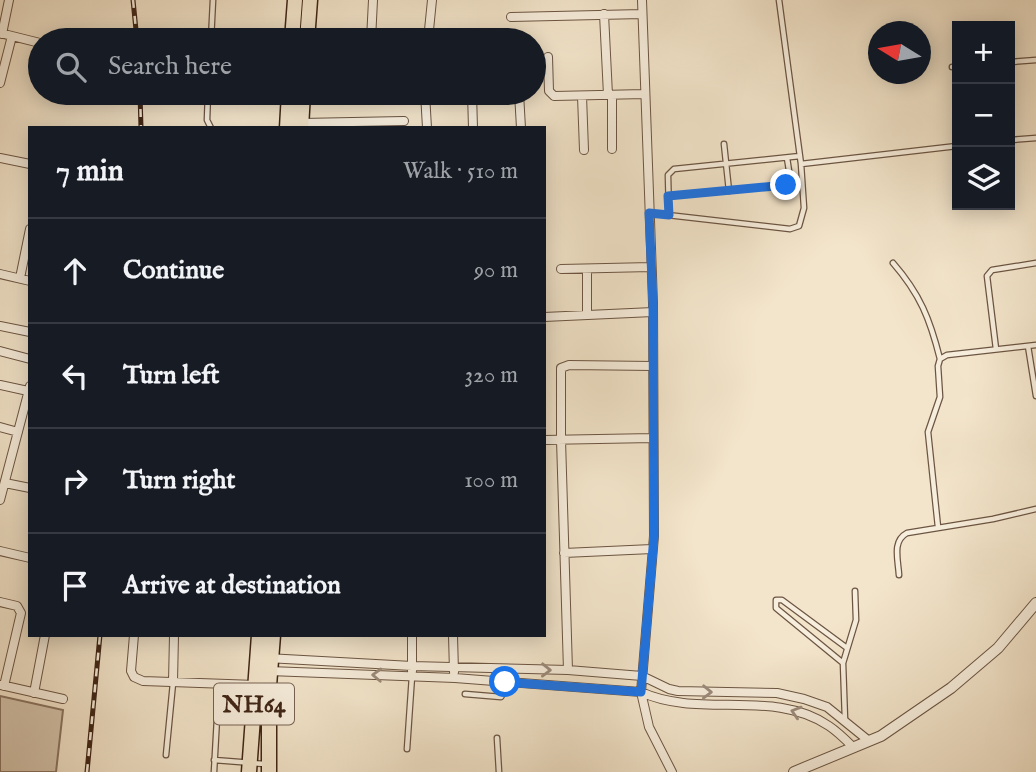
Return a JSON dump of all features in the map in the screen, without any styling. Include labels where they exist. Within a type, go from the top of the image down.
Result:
[{"type":"highway","points":[[293,28],[295,0]]},
{"type":"highway","points":[[308,28],[310,0]]},
{"type":"highway","points":[[292,105],[297,126]]},
{"type":"highway","points":[[297,126],[301,105]]},
{"type":"highway","name":"NH64","points":[[259,637],[269,768]]},
{"type":"highway","name":"NH64","points":[[251,769],[263,671],[272,637]]},
{"type":"street","points":[[9,0],[1,34],[28,40]]},
{"type":"street","points":[[372,28],[373,0]]},
{"type":"street","points":[[429,28],[432,0]]},
{"type":"street","points":[[642,0],[653,312],[653,438],[652,550],[641,692],[649,727],[672,772]]},
{"type":"street","points":[[604,14],[612,149]]},
{"type":"street","points":[[511,17],[642,14]]},
{"type":"street","points":[[0,83],[12,36]]},
{"type":"street","points":[[548,57],[549,91],[559,96],[645,94]]},
{"type":"street","points":[[582,96],[584,150]]},
{"type":"street","points":[[426,105],[427,126]]},
{"type":"street","points":[[472,105],[473,126]]},
{"type":"street","points":[[520,105],[521,126]]},
{"type":"street","points":[[297,126],[378,125],[404,121]]},
{"type":"street","points":[[0,158],[28,164]]},
{"type":"street","points":[[20,278],[28,239]]},
{"type":"street","points":[[561,269],[651,267]]},
{"type":"street","points":[[587,268],[587,315]]},
{"type":"street","points":[[0,274],[28,280]]},
{"type":"street","points":[[546,317],[653,312]]},
{"type":"street","points":[[0,326],[28,332]]},
{"type":"street","points":[[0,351],[28,358]]},
{"type":"street","points":[[568,670],[561,370],[563,366],[653,366]]},
{"type":"street","points":[[0,385],[28,389]]},
{"type":"street","points":[[0,500],[18,432],[27,411]]},
{"type":"street","points":[[0,428],[18,432]]},
{"type":"street","points":[[546,440],[653,438]]},
{"type":"street","points":[[5,482],[28,488]]},
{"type":"street","points":[[564,553],[652,550]]},
{"type":"street","points":[[0,551],[28,558]]},
{"type":"street","points":[[0,602],[17,606],[20,612],[2,686],[63,699]]},
{"type":"street","points":[[794,772],[881,736],[951,688],[998,648],[1036,603]]},
{"type":"street","points":[[34,693],[45,637]]},
{"type":"street","points":[[134,637],[131,671],[134,677],[143,681],[173,682],[263,671],[412,671],[454,667],[568,670],[642,676],[678,691],[788,695],[827,707],[869,741]]},
{"type":"street","points":[[173,682],[174,637]]},
{"type":"street","points":[[412,637],[412,671]]},
{"type":"street","points":[[453,637],[455,678]]},
{"type":"street","points":[[412,671],[455,678],[641,692],[677,703],[778,707],[830,726],[853,747]]},
{"type":"lane","points":[[212,28],[213,0]]},
{"type":"lane","points":[[649,213],[790,229],[799,226],[804,208],[801,164],[779,0]]},
{"type":"lane","points":[[1015,62],[1036,60]]},
{"type":"lane","points":[[207,105],[206,120],[210,126]]},
{"type":"lane","points":[[1015,140],[1036,138]]},
{"type":"lane","points":[[724,144],[729,191]]},
{"type":"lane","points":[[801,164],[952,147]]},
{"type":"lane","points":[[669,215],[668,175],[674,169],[800,156]]},
{"type":"lane","points":[[668,196],[786,185],[790,177],[787,158]]},
{"type":"lane","points":[[893,263],[922,301],[940,359],[940,397],[928,432],[938,527]]},
{"type":"lane","points":[[996,349],[987,276],[992,270],[1036,263]]},
{"type":"lane","points":[[940,359],[947,355],[1036,345]]},
{"type":"lane","points":[[1028,346],[1036,396]]},
{"type":"lane","points":[[900,575],[897,542],[907,533],[1036,509]]},
{"type":"lane","points":[[845,720],[843,663],[856,620],[855,591]]},
{"type":"lane","points":[[843,663],[775,608],[776,600],[782,600],[847,648]]},
{"type":"lane","points":[[407,749],[412,671]]},
{"type":"lane","points":[[166,755],[173,682]]},
{"type":"lane","points":[[465,694],[501,696],[505,692],[505,682]]},
{"type":"lane","points":[[214,772],[217,718]]},
{"type":"lane","points":[[497,738],[499,772]]},
{"type":"lane","points":[[214,760],[251,769],[269,768]]},
{"type":"shaded area","points":[[0,696],[63,710],[56,772],[0,772]]},
{"type":"railway","points":[[133,0],[136,28]]},
{"type":"railway","points":[[140,105],[141,126]]},
{"type":"railway","points":[[87,772],[100,637]]},
{"type":"route","points":[[505,682],[641,692],[654,536],[653,303],[649,213],[669,215],[668,196],[786,185]]}]
